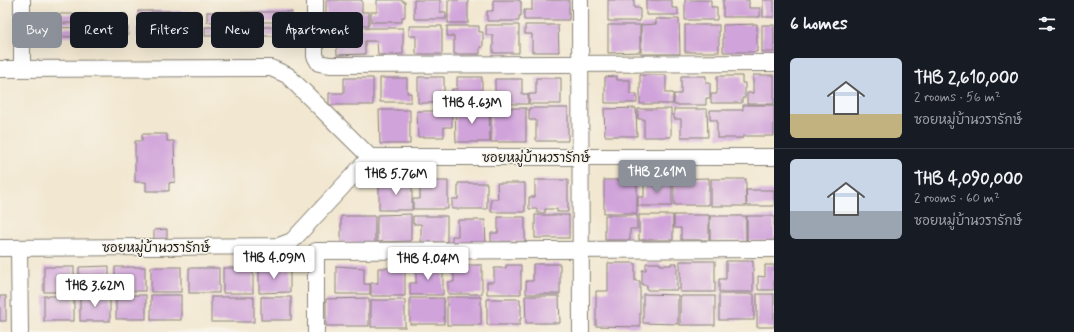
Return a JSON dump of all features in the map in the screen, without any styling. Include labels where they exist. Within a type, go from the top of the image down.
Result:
[{"type":"street","points":[[22,0],[22,68]]},
{"type":"street","points":[[315,0],[315,56],[319,63],[330,66],[774,63]]},
{"type":"street","points":[[580,0],[582,157],[581,332]]},
{"type":"street","points":[[0,68],[271,68],[287,75],[370,157]]},
{"type":"street","name":"ซอยหมู่บ้านวรารักษ์","points":[[0,248],[279,246],[292,241],[370,157],[774,157]]},
{"type":"street","points":[[19,248],[20,332]]},
{"type":"street","points":[[316,332],[316,251],[774,249]]},
{"type":"building","points":[[326,0],[362,0],[362,12],[326,12]]},
{"type":"building","points":[[377,0],[403,0],[403,2],[405,2],[405,17],[402,17],[402,22],[371,22],[371,12],[377,12]]},
{"type":"building","points":[[414,0],[440,0],[440,12],[446,12],[446,19],[414,19]]},
{"type":"building","points":[[448,0],[468,0],[468,23],[448,23]]},
{"type":"building","points":[[493,0],[521,1],[521,16],[519,16],[519,21],[487,21],[487,11],[493,11]]},
{"type":"building","points":[[532,0],[569,0],[569,20],[524,20],[524,10],[532,10]]},
{"type":"building","points":[[608,0],[634,0],[634,8],[640,8],[640,21],[608,21]]},
{"type":"building","points":[[646,0],[672,0],[672,8],[678,8],[678,15],[646,15]]},
{"type":"building","points":[[685,0],[711,0],[711,7],[717,7],[717,20],[685,20]]},
{"type":"building","points":[[723,0],[749,0],[749,8],[760,8],[760,17],[723,17]]},
{"type":"building","points":[[763,0],[774,0],[774,17],[763,17]]},
{"type":"building","points":[[138,11],[196,11],[196,12]]},
{"type":"building","points":[[207,12],[211,12],[211,22],[207,22]]},
{"type":"building","points":[[264,12],[272,12],[272,22],[264,22]]},
{"type":"building","points":[[363,12],[369,12],[369,25],[363,25]]},
{"type":"building","points":[[62,14],[70,14],[70,23],[62,23]]},
{"type":"building","points":[[656,19],[679,19],[680,54],[641,54],[641,25],[656,24]]},
{"type":"building","points":[[757,24],[757,52],[723,52],[723,25]]},
{"type":"building","points":[[486,25],[519,25],[519,53],[493,53],[493,35],[486,35]]},
{"type":"building","points":[[525,25],[558,25],[559,52],[532,52],[532,34],[525,34]]},
{"type":"building","points":[[608,25],[640,25],[640,52],[608,53]]},
{"type":"building","points":[[685,25],[719,25],[719,52],[685,52]]},
{"type":"building","points":[[762,25],[774,25],[774,52],[762,52]]},
{"type":"building","points":[[409,26],[442,26],[442,54],[416,54],[416,36],[409,36]]},
{"type":"building","points":[[447,26],[479,26],[479,32],[483,32],[483,47],[480,47],[480,54],[454,54],[454,36],[447,36]]},
{"type":"building","points":[[205,27],[211,27],[211,36],[205,36]]},
{"type":"building","points":[[264,27],[272,27],[272,36],[264,36]]},
{"type":"building","points":[[62,28],[70,28],[70,37],[62,37]]},
{"type":"building","points":[[363,28],[403,28],[403,54],[378,55],[377,41],[365,41],[365,54],[337,55],[337,48],[363,48]]},
{"type":"building","points":[[640,75],[666,75],[666,93],[673,93],[673,104],[640,104]]},
{"type":"building","points":[[753,75],[774,75],[774,104],[747,104],[747,93],[753,93]]},
{"type":"building","points":[[617,76],[617,80],[630,80],[630,94],[637,94],[637,103],[605,103],[605,77]]},
{"type":"building","points":[[681,76],[706,76],[706,83],[710,83],[710,98],[706,98],[706,105],[674,105],[674,94],[681,94]]},
{"type":"building","points":[[717,76],[742,76],[742,83],[745,83],[745,98],[742,98],[742,103],[711,103],[711,94],[717,94]]},
{"type":"building","points":[[418,77],[444,77],[444,94],[450,94],[450,103],[418,103]]},
{"type":"building","points":[[457,77],[482,77],[482,94],[489,94],[489,104],[456,104],[456,99],[452,99],[452,89],[457,89]]},
{"type":"building","points":[[344,78],[373,78],[373,105],[329,105],[329,93],[344,93]]},
{"type":"building","points":[[380,78],[407,78],[407,93],[411,93],[411,102],[380,102]]},
{"type":"building","points":[[536,78],[561,78],[561,104],[529,104],[529,94],[536,94]]},
{"type":"building","points":[[495,79],[522,79],[522,94],[528,94],[528,104],[495,104]]},
{"type":"building","points":[[743,105],[774,105],[774,136],[717,138],[717,120],[710,120],[710,110],[743,110]]},
{"type":"building","points":[[455,108],[489,108],[490,142],[456,142]]},
{"type":"building","points":[[491,108],[526,108],[526,142],[491,142]]},
{"type":"building","points":[[529,108],[568,108],[568,141],[536,141],[536,120],[529,120]]},
{"type":"building","points":[[636,108],[637,136],[605,136],[604,109]]},
{"type":"building","points":[[638,109],[671,109],[671,137],[644,137],[644,119],[638,119]]},
{"type":"building","points":[[674,109],[707,109],[708,137],[681,137],[681,119],[674,119]]},
{"type":"building","points":[[379,110],[410,110],[410,144],[380,144]]},
{"type":"building","points":[[417,111],[452,111],[452,127],[444,127],[444,137],[418,137]]},
{"type":"building","points":[[142,134],[167,134],[167,141],[174,141],[175,182],[169,183],[169,191],[146,191],[146,182],[135,182],[135,141],[142,141]]},
{"type":"building","points":[[709,178],[709,205],[674,205],[674,179]]},
{"type":"building","points":[[711,179],[746,179],[746,206],[711,206]]},
{"type":"building","points":[[535,180],[568,180],[568,212],[557,212],[557,209],[545,209],[545,213],[537,213],[537,209],[529,209],[529,197],[535,197]]},
{"type":"building","points":[[604,180],[637,180],[637,213],[604,213]]},
{"type":"building","points":[[672,180],[672,206],[638,206],[638,197],[644,197],[644,181]]},
{"type":"building","points":[[420,181],[448,181],[448,209],[413,209],[413,199],[420,199]]},
{"type":"building","points":[[379,182],[412,182],[412,210],[379,210]]},
{"type":"building","points":[[458,183],[487,183],[487,209],[452,209],[452,199],[458,199]]},
{"type":"building","points":[[497,183],[525,183],[525,212],[491,212],[491,199],[498,199]]},
{"type":"building","points":[[746,190],[774,190],[774,206],[747,206]]},
{"type":"building","points":[[411,214],[411,241],[377,242],[377,215]]},
{"type":"building","points":[[535,215],[569,215],[569,238],[535,238]]},
{"type":"building","points":[[605,215],[637,215],[637,229],[630,229],[630,240],[605,240]]},
{"type":"building","points":[[639,215],[673,215],[673,240],[639,240]]},
{"type":"building","points":[[674,215],[709,215],[709,240],[681,240],[681,228],[674,228]]},
{"type":"building","points":[[341,216],[375,216],[375,243],[341,243]]},
{"type":"building","points":[[413,216],[447,216],[447,242],[421,242],[421,224],[413,224]]},
{"type":"building","points":[[710,216],[746,216],[746,241],[710,241]]},
{"type":"building","points":[[747,216],[774,216],[774,241],[747,241]]},
{"type":"building","points":[[498,217],[525,217],[525,242],[491,242],[491,233],[498,233]]},
{"type":"building","points":[[458,220],[485,220],[486,246],[452,246],[452,236],[458,236]]},
{"type":"building","points":[[167,229],[167,240],[154,241],[154,230]]},
{"type":"building","points":[[680,261],[715,261],[715,292],[680,292]]},
{"type":"building","points":[[726,261],[753,261],[753,292],[719,292],[719,279],[726,279]]},
{"type":"building","points":[[608,263],[635,263],[635,281],[640,281],[640,327],[596,326],[596,291],[608,291]]},
{"type":"building","points":[[646,263],[671,265],[671,263],[677,263],[677,290],[647,290],[647,285],[642,285],[642,270],[646,270]]},
{"type":"building","points":[[533,264],[560,264],[560,294],[526,294],[526,281],[533,281]]},
{"type":"building","points":[[416,265],[443,265],[443,295],[410,295],[410,283],[416,283]]},
{"type":"building","points":[[468,265],[482,265],[482,294],[448,294],[448,282],[454,282],[454,268],[468,268]]},
{"type":"building","points":[[506,265],[521,265],[521,294],[487,294],[487,282],[494,282],[494,268],[506,268]]},
{"type":"building","points":[[765,265],[774,265],[774,290],[758,290],[758,276],[765,277]]},
{"type":"building","points":[[109,266],[109,291],[79,291],[79,267]]},
{"type":"building","points":[[336,266],[364,268],[364,284],[370,284],[370,294],[336,294]]},
{"type":"building","points":[[390,266],[405,266],[405,296],[371,296],[371,283],[378,283],[378,268],[390,268]]},
{"type":"building","points":[[44,267],[74,267],[74,292],[44,292]]},
{"type":"building","points":[[115,267],[145,267],[145,291],[115,291]]},
{"type":"building","points":[[151,267],[181,267],[181,292],[151,292]]},
{"type":"building","points":[[189,268],[219,268],[219,293],[189,293]]},
{"type":"building","points":[[223,268],[253,268],[253,293],[223,293]]},
{"type":"building","points":[[259,268],[290,268],[290,292],[259,293]]},
{"type":"building","points":[[643,294],[678,295],[678,324],[643,323]]},
{"type":"building","points":[[719,294],[754,294],[754,320],[719,320]]},
{"type":"building","points":[[757,294],[774,294],[774,327],[757,327]]},
{"type":"building","points":[[116,295],[146,295],[146,319],[116,319]]},
{"type":"building","points":[[151,295],[181,295],[181,320],[151,320]]},
{"type":"building","points":[[0,296],[6,296],[6,321],[0,321]]},
{"type":"building","points":[[44,296],[74,296],[74,321],[44,321]]},
{"type":"building","points":[[80,296],[110,296],[110,321],[80,321]]},
{"type":"building","points":[[525,296],[559,296],[560,323],[526,323]]},
{"type":"building","points":[[680,296],[715,296],[715,325],[680,325]]},
{"type":"building","points":[[211,297],[254,297],[254,322],[211,322]]},
{"type":"building","points":[[261,297],[291,297],[291,320],[261,320]]},
{"type":"building","points":[[447,297],[481,297],[481,325],[447,325]]},
{"type":"building","points":[[369,298],[369,326],[326,326],[326,299]]},
{"type":"building","points":[[410,298],[444,298],[444,324],[410,324]]},
{"type":"building","points":[[487,299],[520,299],[520,325],[487,325]]},
{"type":"building","points":[[371,300],[405,300],[405,327],[371,327]]}]
